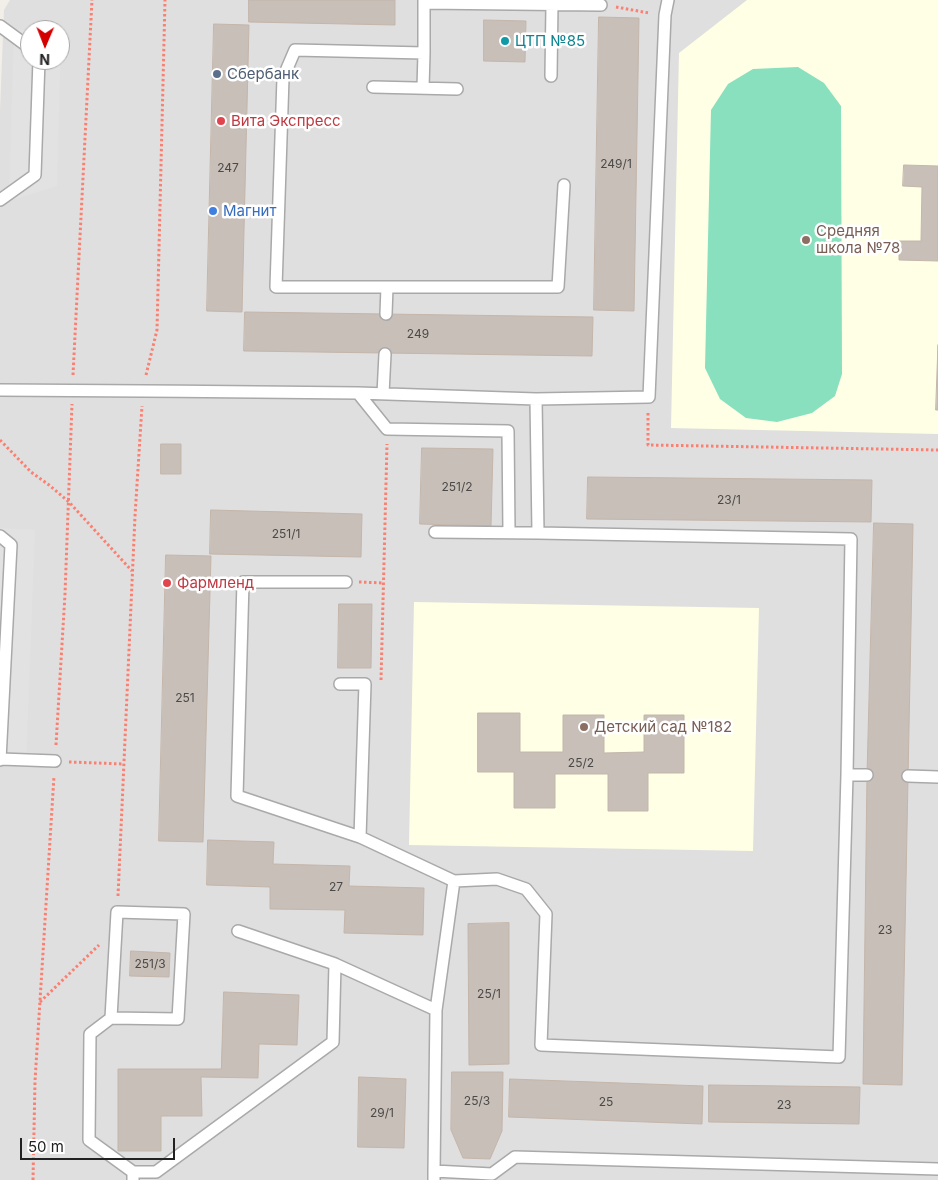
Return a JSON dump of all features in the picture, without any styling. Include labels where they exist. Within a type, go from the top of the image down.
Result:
[{"type":"lane","points":[[0,390],[358,393],[536,399],[649,397],[665,15],[668,0]]},
{"type":"lane","points":[[423,88],[424,1],[600,5]]},
{"type":"lane","points":[[551,76],[552,4]]},
{"type":"lane","points":[[0,26],[20,41]]},
{"type":"lane","points":[[424,53],[295,50],[283,78],[276,286],[558,287],[564,185]]},
{"type":"lane","points":[[0,200],[35,174],[39,70]]},
{"type":"lane","points":[[373,87],[457,89]]},
{"type":"lane","points":[[386,314],[387,287]]},
{"type":"lane","points":[[383,394],[385,354]]},
{"type":"lane","points":[[358,393],[387,429],[508,432],[508,532]]},
{"type":"lane","points":[[536,399],[538,533]]},
{"type":"lane","points":[[346,582],[243,582],[237,796],[360,837],[454,881],[497,879],[526,889],[546,914],[541,1045],[839,1057],[851,539],[435,532]]},
{"type":"lane","points":[[0,536],[11,545],[0,759],[55,762]]},
{"type":"lane","points":[[340,684],[365,684],[360,837]]},
{"type":"lane","points":[[846,775],[868,775]]},
{"type":"lane","points":[[908,776],[938,776]]},
{"type":"lane","points":[[454,881],[436,1010],[434,1176],[492,1174],[515,1157],[938,1169]]},
{"type":"lane","points":[[111,1018],[117,912],[184,914],[178,1019],[111,1018],[90,1034],[89,1140],[133,1176],[156,1172],[333,1042],[335,964]]},
{"type":"lane","points":[[238,931],[335,964],[436,1010]]},
{"type":"path","points":[[33,1180],[35,1082],[65,594],[72,391],[92,0]]},
{"type":"path","points":[[117,912],[142,392],[157,330],[165,0]]},
{"type":"path","points":[[600,5],[665,15]]},
{"type":"path","points":[[649,397],[648,445],[938,450]]},
{"type":"path","points":[[381,684],[387,429]]},
{"type":"path","points":[[0,440],[31,472],[69,502],[132,572]]},
{"type":"path","points":[[346,582],[384,583]]},
{"type":"path","points":[[55,762],[124,764]]},
{"type":"path","points":[[40,1002],[116,929]]},
{"type":"shaded area","points":[[10,0],[938,0],[938,1180],[0,1180],[0,111],[4,10]]},
{"type":"shaded area","name":"Средняя школа №78","points":[[747,0],[938,0],[938,434],[671,428],[679,53]]},
{"type":"shaded area","points":[[14,29],[20,30],[20,70],[60,70],[57,186],[9,201]]},
{"type":"shaded area","points":[[0,528],[35,530],[26,765],[0,764]]},
{"type":"shaded area","name":"Детский сад №182","points":[[414,602],[759,608],[753,851],[409,845]]},
{"type":"green space","points":[[798,67],[824,83],[841,106],[842,374],[835,396],[812,413],[777,422],[746,418],[720,399],[705,368],[711,110],[728,84],[753,69]]},
{"type":"building","points":[[249,0],[395,0],[395,25],[249,22]]},
{"type":"building","points":[[599,17],[639,18],[634,311],[594,310]]},
{"type":"building","name":"ЦТП №85","points":[[484,20],[526,21],[525,62],[484,61]]},
{"type":"building","points":[[214,24],[249,25],[242,312],[207,311]]},
{"type":"building","points":[[904,165],[938,166],[938,261],[899,260],[899,241],[921,241],[922,187],[903,186]]},
{"type":"building","points":[[245,312],[593,317],[592,356],[244,351]]},
{"type":"building","points":[[938,345],[938,410],[936,410]]},
{"type":"building","points":[[161,444],[181,444],[181,474],[161,474]]},
{"type":"building","points":[[422,448],[493,449],[491,526],[420,524]]},
{"type":"building","points":[[588,477],[872,480],[871,522],[587,519]]},
{"type":"building","points":[[211,510],[362,514],[361,557],[210,554]]},
{"type":"building","points":[[874,523],[913,524],[902,1085],[863,1084],[867,775]]},
{"type":"building","points":[[166,555],[211,556],[203,842],[159,841]]},
{"type":"building","points":[[339,604],[372,604],[371,668],[338,668]]},
{"type":"building","points":[[478,713],[520,713],[520,752],[563,752],[563,715],[604,715],[604,753],[644,752],[644,715],[684,715],[684,773],[648,773],[648,811],[608,811],[608,774],[555,774],[555,808],[514,808],[514,772],[478,772]]},
{"type":"building","points":[[208,840],[274,842],[273,864],[350,866],[349,886],[424,888],[423,935],[344,933],[345,910],[270,909],[270,887],[207,885]]},
{"type":"building","points":[[509,923],[509,1064],[469,1065],[468,924]]},
{"type":"building","points":[[131,951],[170,953],[169,977],[130,976]]},
{"type":"building","points":[[224,992],[299,995],[297,1045],[259,1044],[258,1078],[201,1077],[202,1116],[161,1116],[161,1151],[118,1151],[118,1069],[221,1069]]},
{"type":"building","points":[[452,1072],[503,1072],[502,1131],[490,1159],[463,1158],[451,1130]]},
{"type":"building","points":[[359,1077],[406,1079],[404,1148],[358,1147]]},
{"type":"building","points":[[510,1079],[703,1086],[702,1124],[509,1117]]},
{"type":"building","points":[[709,1085],[860,1087],[859,1124],[709,1122]]},
{"type":"place","name":"ЦТП №85","points":[[505,41]]},
{"type":"place","name":"Сбербанк","points":[[217,74]]},
{"type":"place","name":"Вита Экспресс","points":[[221,121]]},
{"type":"place","name":"Магнит","points":[[213,211]]},
{"type":"place","name":"Средняя школа №78","points":[[806,240]]},
{"type":"place","name":"Фармленд","points":[[167,583]]},
{"type":"place","name":"Детский сад №182","points":[[584,727]]}]
